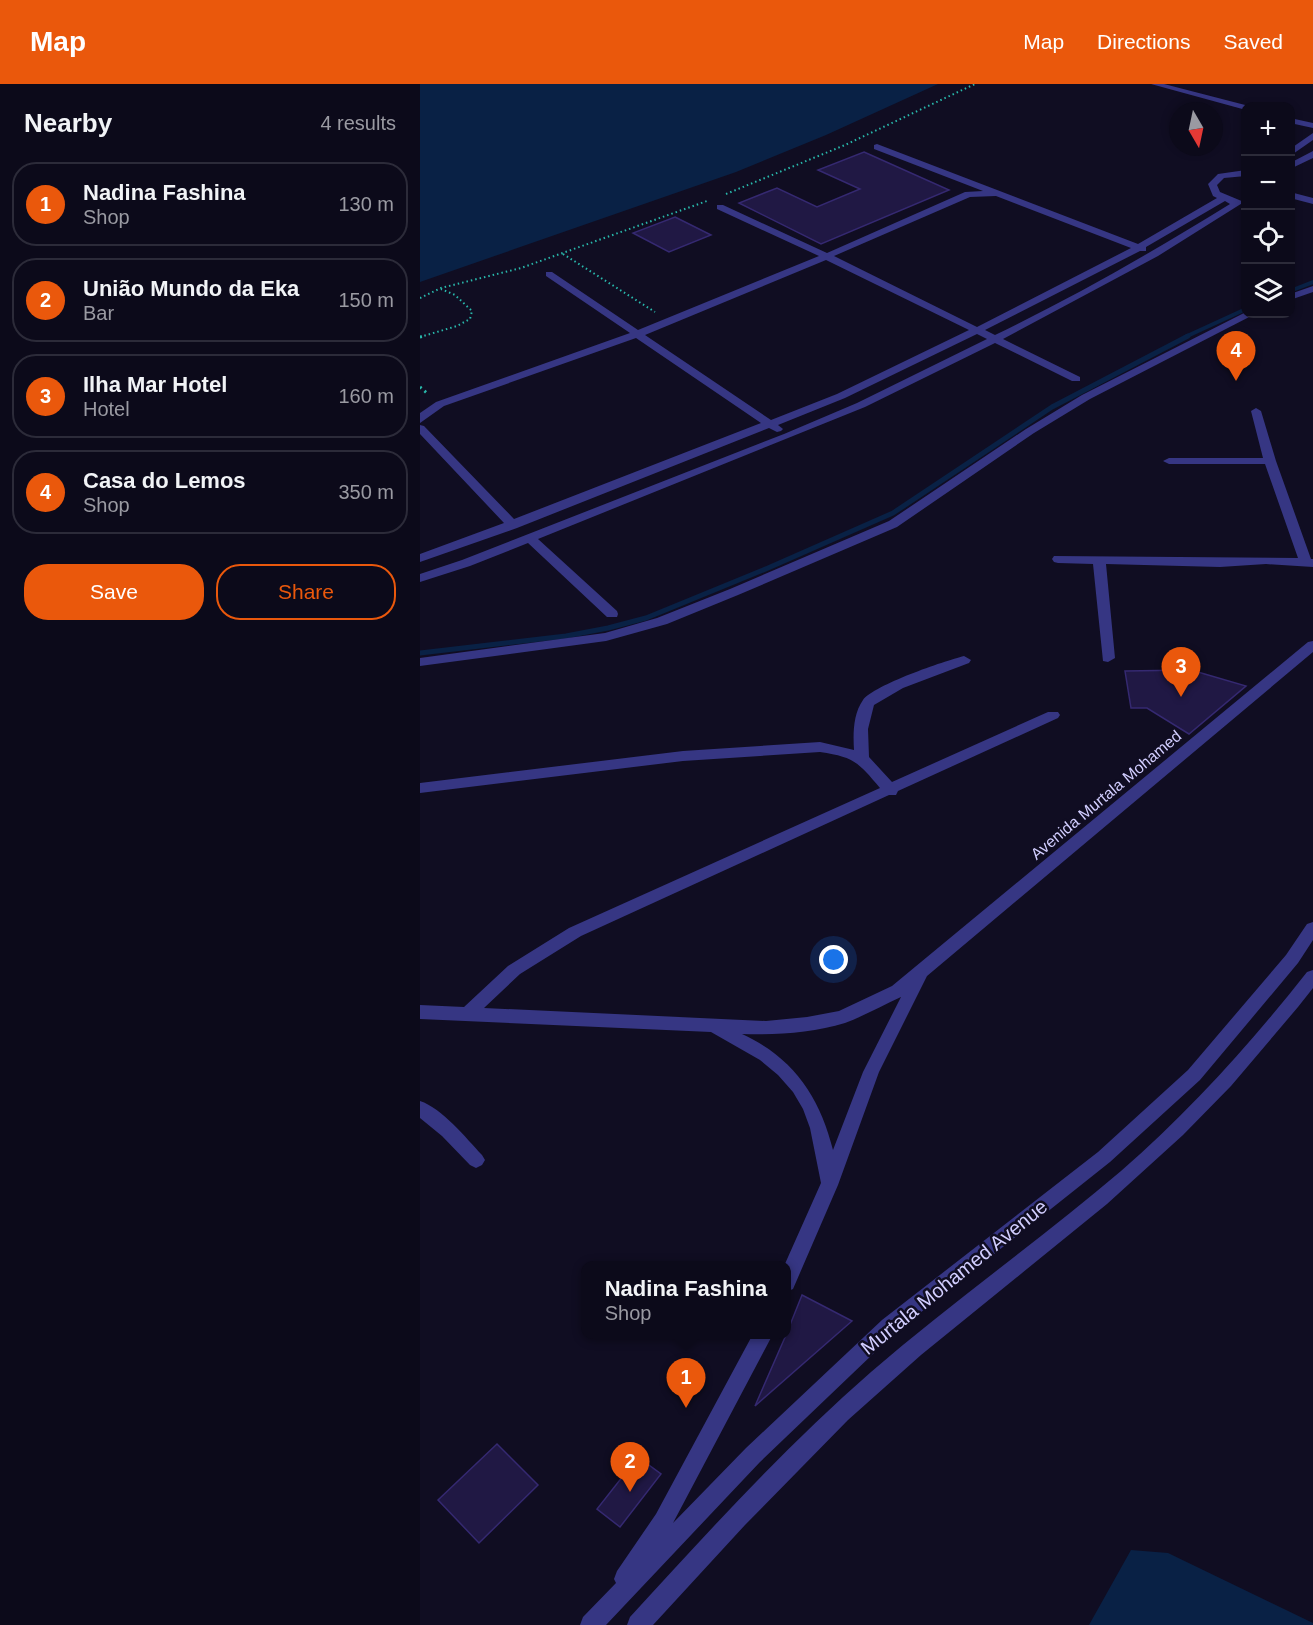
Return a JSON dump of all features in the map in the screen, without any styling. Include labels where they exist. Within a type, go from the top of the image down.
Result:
[{"type":"street","points":[[1155,84],[1241,107]]},
{"type":"street","points":[[1175,84],[1183,91]]},
{"type":"street","points":[[1295,121],[1313,126]]},
{"type":"street","points":[[1295,150],[1313,136]]},
{"type":"street","points":[[878,147],[1155,254]]},
{"type":"street","points":[[1295,164],[1313,154]]},
{"type":"street","points":[[1241,173],[1229,174],[1215,180],[1212,189],[1224,198],[1241,203]]},
{"type":"street","points":[[420,420],[429,410],[440,404],[638,334],[827,257],[969,194],[997,193]]},
{"type":"street","points":[[1295,196],[1313,201]]},
{"type":"street","points":[[420,558],[513,525],[841,396],[976,331],[1138,248],[1224,198]]},
{"type":"street","points":[[1295,203],[1313,207]]},
{"type":"street","points":[[420,578],[466,563],[861,405],[995,340],[1155,254],[1241,204]]},
{"type":"street","points":[[720,207],[1076,379]]},
{"type":"street","points":[[549,274],[788,436]]},
{"type":"street","points":[[1295,295],[1313,289]]},
{"type":"street","points":[[420,662],[606,637],[662,621],[744,588],[893,524],[1030,431],[1086,397],[1242,318]]},
{"type":"street","points":[[1058,559],[1220,564],[1266,560],[1310,563],[1270,460],[1256,411]]},
{"type":"street","points":[[420,428],[513,525]]},
{"type":"street","points":[[1169,461],[1270,460]]},
{"type":"street","points":[[529,537],[612,614]]},
{"type":"street","points":[[1099,560],[1108,658]]},
{"type":"street","name":"Avenida Murtala Mohamed","points":[[420,1011],[702,1023],[766,1028],[807,1024],[842,1017],[898,991],[1313,645]]},
{"type":"street","points":[[862,758],[866,710],[871,700],[883,692],[964,660]]},
{"type":"street","points":[[470,1012],[514,970],[575,932],[891,791],[1053,715]]},
{"type":"street","points":[[420,788],[683,756],[820,747],[841,750],[862,758],[891,791]]},
{"type":"street","name":"Murtala Mohamed Avenue","points":[[591,1625],[753,1455],[889,1326],[1104,1157],[1194,1076],[1292,959],[1313,928]]},
{"type":"street","points":[[791,1272],[829,1185],[871,1072],[921,971]]},
{"type":"street","name":"Murtala Mohamed Avenue","points":[[638,1625],[731,1524],[849,1405],[914,1348],[1061,1232],[1130,1174],[1210,1095],[1278,1022],[1313,976]]},
{"type":"street","points":[[702,1023],[760,1049],[783,1066],[799,1087],[822,1135],[829,1185]]},
{"type":"street","points":[[420,1108],[448,1131],[476,1160]]},
{"type":"street","points":[[606,1609],[663,1521],[762,1339]]},
{"type":"path","points":[[724,195],[845,145],[975,84]]},
{"type":"path","points":[[420,298],[441,288],[521,268],[711,200]]},
{"type":"path","points":[[562,253],[658,313]]},
{"type":"path","points":[[420,337],[457,326],[470,319],[472,311],[455,295],[441,288]]},
{"type":"water","points":[[420,84],[938,84],[826,135],[736,172],[420,282]]},
{"type":"water","points":[[1131,1550],[1168,1553],[1313,1625],[1089,1625]]},
{"type":"building","points":[[864,152],[949,190],[821,244],[739,203],[777,188],[817,207],[860,189],[818,170]]},
{"type":"building","points":[[675,217],[711,235],[669,252],[633,233]]},
{"type":"building","points":[[1191,670],[1246,686],[1189,734],[1147,708],[1131,708],[1125,671]]},
{"type":"building","points":[[802,1295],[852,1321],[755,1406],[784,1339],[791,1339],[791,1322]]},
{"type":"building","points":[[497,1444],[538,1485],[479,1543],[438,1500]]},
{"type":"building","points":[[638,1457],[661,1474],[620,1527],[597,1509]]},
{"type":"waterway","points":[[1295,289],[1313,282]]},
{"type":"waterway","points":[[1185,337],[1241,311]]},
{"type":"waterway","points":[[420,653],[566,636],[608,628],[646,618],[768,568],[893,513],[1052,407],[1188,336]]},
{"type":"place","name":"Casa do Lemos","points":[[1236,381]]},
{"type":"place","name":"Ilha Mar Hotel","points":[[1181,697]]},
{"type":"place","name":"Nadina Fashina","points":[[686,1408]]},
{"type":"place","name":"União Mundo da Eka","points":[[630,1492]]}]
